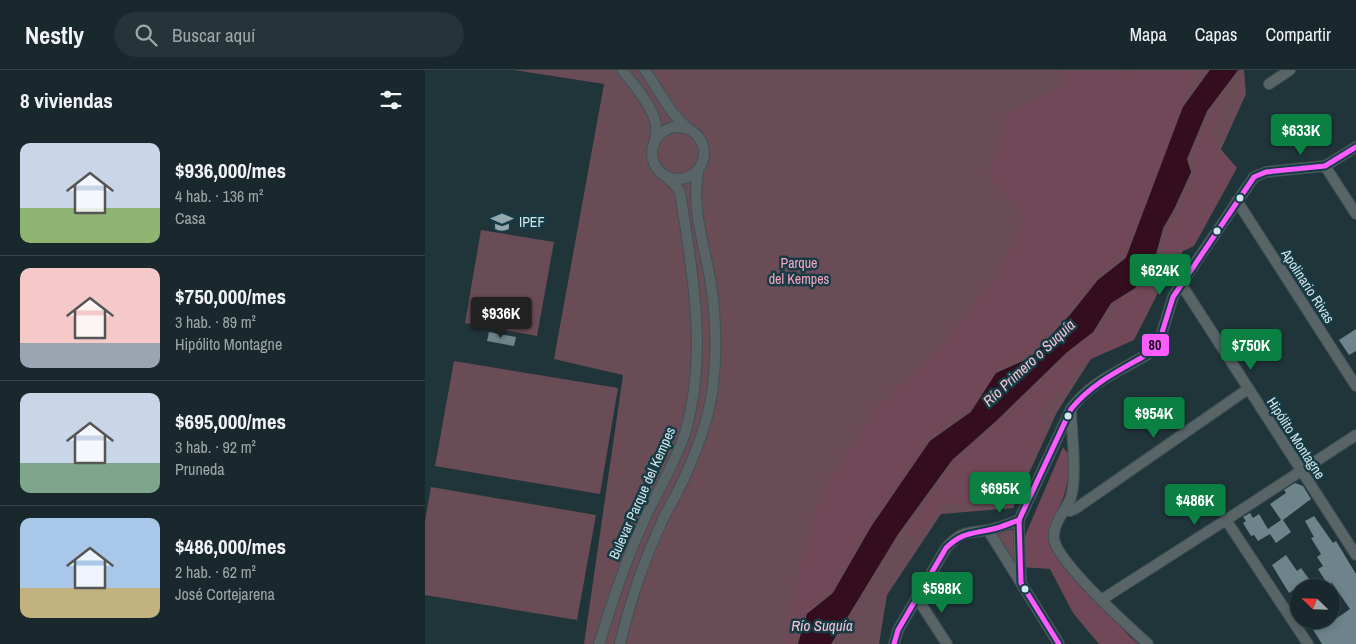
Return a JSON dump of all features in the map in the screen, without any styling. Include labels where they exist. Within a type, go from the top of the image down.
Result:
[{"type":"street","points":[[622,70],[634,84],[654,116],[657,126],[654,142],[652,158],[655,165],[665,176],[682,180],[698,172],[703,164],[705,156],[701,139],[695,132],[687,128],[680,127],[665,131],[654,142]]},
{"type":"street","points":[[645,70],[672,112],[687,128]]},
{"type":"street","points":[[1269,84],[1291,70]]},
{"type":"street","points":[[894,644],[898,630],[952,541],[959,535],[988,530],[1019,520],[1023,515],[1071,409],[1079,398],[1089,387],[1148,354],[1155,347],[1160,339],[1173,297],[1254,177],[1261,174],[1325,166],[1356,147]]},
{"type":"street","points":[[1325,166],[1356,214]]},
{"type":"street","points":[[620,644],[640,573],[696,448],[711,395],[715,358],[713,302],[698,210],[696,187],[698,172]]},
{"type":"street","name":"Bulevar Parque del Kempes","points":[[599,644],[627,560],[643,522],[679,450],[686,428],[693,392],[697,352],[691,262],[679,192],[676,186],[665,176]]},
{"type":"street","name":"Apolinario Rivas","points":[[1237,201],[1356,386]]},
{"type":"street","name":"Hipólito Montagne","points":[[1181,284],[1356,555]]},
{"type":"street","points":[[1064,510],[1070,511],[1075,508],[1248,390]]},
{"type":"street","points":[[1071,409],[1073,480],[1071,496],[1053,537],[1063,559],[1101,600],[1148,644]]},
{"type":"street","points":[[1101,600],[1356,435]]},
{"type":"street","points":[[1019,520],[1021,583]]},
{"type":"street","points":[[1227,520],[1308,644]]},
{"type":"street","points":[[988,530],[1059,644]]},
{"type":"street","points":[[917,598],[947,644]]},
{"type":"green space","name":"Parque del Kempes","points":[[514,70],[1210,70],[1183,107],[1126,258],[1098,280],[1070,315],[1030,358],[997,373],[971,412],[930,441],[871,527],[833,593],[807,614],[798,644],[584,644],[623,375],[554,359],[604,84]]},
{"type":"green space","points":[[1238,70],[1244,70],[1246,94],[1174,253],[1101,343],[1057,412],[1013,508],[941,514],[887,595],[879,644],[831,644],[898,534],[952,460],[997,420],[1067,352],[1093,332],[1111,303],[1135,288],[1156,254],[1163,228],[1191,172],[1186,159],[1207,111]]},
{"type":"green space","points":[[481,230],[554,242],[537,336],[465,323]]},
{"type":"green space","points":[[454,361],[618,388],[600,494],[435,466]]},
{"type":"green space","points":[[431,487],[596,515],[577,620],[425,595],[425,521]]},
{"type":"green space","points":[[1017,529],[1018,572],[994,533]]},
{"type":"shaded area","points":[[1062,70],[1125,70],[1135,79],[1131,70],[1196,70],[1197,79],[1184,101],[1126,253],[1098,275],[1070,310],[1030,353],[997,368],[971,407],[930,436],[871,522],[833,588],[807,609],[794,644],[785,644],[804,549],[823,491],[872,413],[946,341],[996,277],[1025,220],[989,174],[1007,115],[1063,86]]},
{"type":"shaded area","points":[[1226,93],[1211,138],[1237,168],[1194,246],[1183,251],[1162,285],[1134,340],[1082,363],[1062,395],[1054,395],[1040,413],[1045,428],[1010,503],[943,504],[918,538],[905,532],[959,458],[1004,418],[1073,350],[1099,330],[1117,302],[1141,287],[1162,253],[1169,227],[1197,170],[1193,157],[1213,110]]},
{"type":"shaded area","points":[[1063,447],[1068,454],[1070,464],[1069,477],[1064,496],[1052,522],[1060,559],[1130,637],[1139,644],[1099,644],[1073,613],[1050,569],[1020,567],[1022,543]]},
{"type":"water","name":"Río Suquía","points":[[1210,70],[1238,70],[1207,111],[1187,159],[1191,172],[1163,228],[1156,254],[1135,288],[1111,303],[1093,332],[1067,352],[997,420],[952,460],[898,534],[831,644],[798,644],[807,614],[833,593],[871,527],[930,441],[971,412],[996,373],[1030,358],[1070,315],[1098,280],[1126,258],[1183,107]]},
{"type":"building","points":[[1356,329],[1356,351],[1349,355],[1339,340]]},
{"type":"building","points":[[489,332],[516,337],[514,346],[487,341]]},
{"type":"building","points":[[1295,483],[1303,486],[1311,499],[1283,520],[1291,532],[1276,543],[1270,534],[1258,541],[1254,535],[1251,536],[1243,523],[1246,521],[1243,517],[1250,513],[1253,518],[1259,514],[1268,529],[1281,520],[1270,504],[1286,493],[1284,490]]},
{"type":"building","points":[[1314,516],[1333,543],[1336,541],[1356,574],[1356,644],[1322,644],[1313,629],[1340,629],[1340,616],[1350,609],[1340,595],[1340,579],[1324,579],[1318,569],[1323,566],[1317,557],[1321,554],[1311,538],[1314,537],[1305,521]]},
{"type":"building","points":[[1286,555],[1297,571],[1301,568],[1309,579],[1290,579],[1289,593],[1272,565]]},
{"type":"transit line","name":"80","points":[[1019,520],[1071,409],[1097,384],[1148,354],[1160,339],[1173,297],[1254,177],[1266,172],[1325,166],[1356,147]]},
{"type":"transit line","name":"80","points":[[1019,520],[1021,583],[1059,644]]},
{"type":"transit line","name":"80","points":[[894,644],[898,630],[946,548],[962,536],[1019,520]]},
{"type":"place","name":"IPEF","points":[[502,222]]},
{"type":"water label","name":"Río Primero o Suquía","points":[[1029,363]]}]
